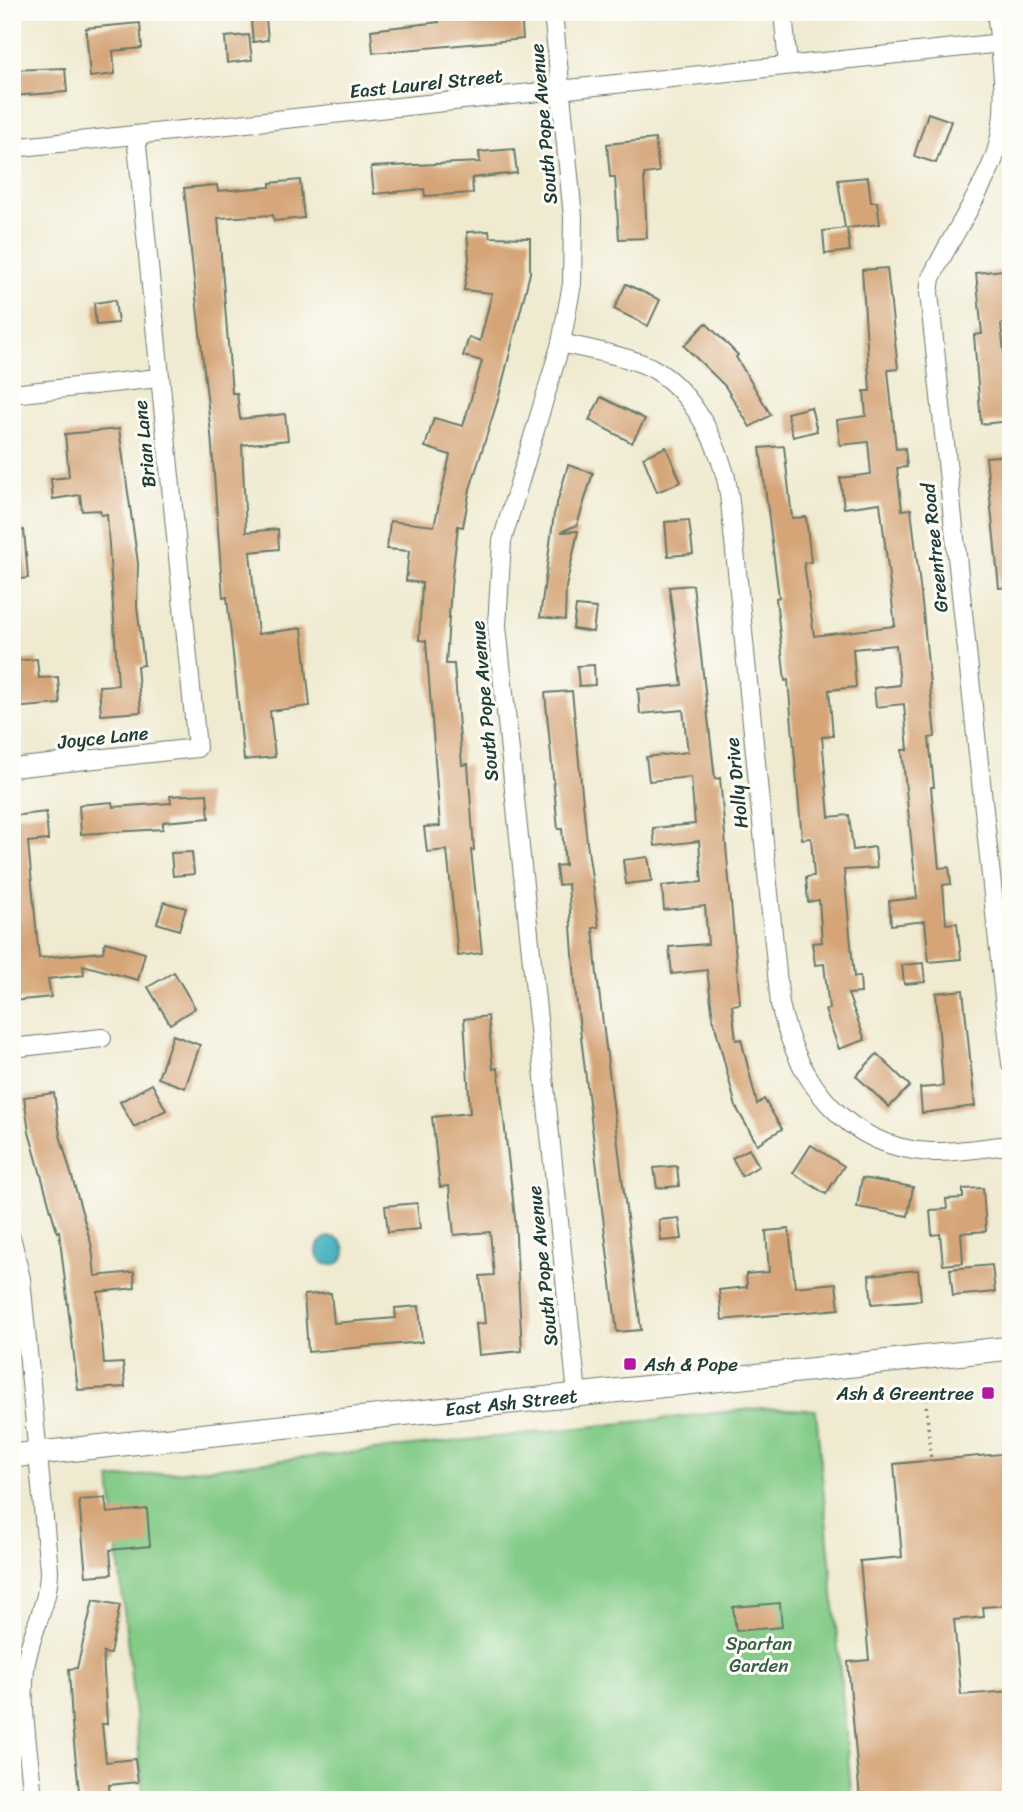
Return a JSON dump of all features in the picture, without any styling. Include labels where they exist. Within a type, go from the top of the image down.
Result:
[{"type":"street","name":"South Pope Avenue","points":[[553,12],[573,253],[561,343],[502,541],[497,625],[578,1394]]},
{"type":"street","points":[[783,12],[788,65]]},
{"type":"street","name":"Greentree Road","points":[[996,12],[1005,43],[999,140],[991,166],[931,278],[929,293],[1011,1064]]},
{"type":"street","name":"East Laurel Street","points":[[12,148],[1005,43]]},
{"type":"street","name":"Brian Lane","points":[[136,135],[158,378],[197,748]]},
{"type":"street","name":"Holly Drive","points":[[561,343],[649,367],[675,385],[693,407],[724,472],[734,541],[780,1004],[787,1036],[799,1064],[815,1090],[842,1117],[862,1131],[893,1145],[930,1152],[1011,1145]]},
{"type":"street","points":[[12,394],[158,378]]},
{"type":"street","name":"Joyce Lane","points":[[12,768],[197,748]]},
{"type":"street","points":[[12,1048],[102,1038]]},
{"type":"street","points":[[12,1240],[22,1279],[49,1586],[25,1669],[33,1800]]},
{"type":"street","name":"East Ash Street","points":[[12,1456],[1011,1348]]},
{"type":"path","points":[[1009,1383],[1011,1414]]},
{"type":"path","points":[[925,1392],[931,1460]]},
{"type":"green space","name":"Spartan Garden","points":[[761,1408],[816,1410],[852,1800],[144,1800],[110,1479]]},
{"type":"water","points":[[331,1237],[341,1241],[345,1251],[341,1261],[331,1265],[321,1261],[317,1251],[321,1241]]},
{"type":"building","points":[[439,12],[473,12],[473,15],[521,12],[523,39],[373,53],[371,30],[439,22]]},
{"type":"building","points":[[266,19],[268,40],[253,42],[251,21]]},
{"type":"building","points":[[140,23],[142,48],[113,51],[115,74],[90,77],[86,28]]},
{"type":"building","points":[[249,35],[252,60],[227,63],[225,37]]},
{"type":"building","points":[[65,68],[67,92],[12,96],[12,70]]},
{"type":"building","points":[[928,113],[951,121],[936,163],[914,156]]},
{"type":"building","points":[[655,139],[659,172],[644,174],[647,238],[619,239],[615,177],[610,177],[607,144]]},
{"type":"building","points":[[514,149],[517,173],[472,178],[473,193],[425,196],[424,189],[374,194],[371,167],[480,162],[479,152]]},
{"type":"building","points":[[868,177],[871,202],[877,202],[880,224],[847,228],[850,251],[825,254],[823,231],[845,228],[838,180]]},
{"type":"building","points":[[300,180],[304,218],[274,221],[273,215],[218,218],[232,393],[237,393],[240,419],[285,414],[288,440],[242,445],[246,532],[278,529],[279,549],[250,552],[258,634],[302,628],[310,706],[270,711],[275,757],[244,760],[227,597],[223,598],[211,434],[184,188],[217,185],[218,191],[270,187],[270,183]]},
{"type":"building","points":[[489,231],[490,237],[530,238],[530,273],[499,396],[470,489],[463,527],[458,526],[451,586],[446,664],[454,664],[462,765],[468,764],[474,850],[471,850],[482,953],[458,956],[447,850],[427,852],[424,827],[440,826],[426,641],[419,640],[422,583],[406,581],[409,551],[387,549],[390,521],[434,526],[450,455],[425,447],[434,418],[463,426],[482,361],[463,356],[469,337],[480,341],[492,293],[464,290],[469,259],[467,232]]},
{"type":"building","points":[[887,268],[898,369],[888,370],[896,449],[905,448],[907,467],[897,468],[902,510],[911,509],[923,612],[935,737],[929,738],[939,868],[949,867],[951,884],[943,885],[946,924],[957,923],[961,959],[929,962],[925,921],[891,925],[889,901],[917,898],[902,750],[908,750],[904,704],[876,707],[874,688],[900,685],[896,645],[853,649],[856,687],[829,690],[833,736],[822,737],[829,817],[849,815],[853,850],[875,847],[877,868],[844,870],[854,977],[860,976],[861,993],[848,994],[865,1040],[839,1049],[825,1010],[829,1009],[824,964],[815,965],[812,943],[822,942],[819,900],[808,902],[806,877],[814,876],[811,838],[802,839],[788,680],[785,681],[776,598],[779,597],[760,448],[784,446],[792,518],[806,517],[811,562],[804,563],[814,636],[895,626],[880,503],[844,508],[840,478],[871,474],[868,442],[840,445],[837,420],[866,416],[864,391],[870,391],[862,270]]},
{"type":"building","points":[[1003,270],[1008,323],[1001,324],[1008,389],[1011,388],[1011,421],[981,424],[974,335],[982,334],[976,273]]},
{"type":"building","points":[[626,284],[660,300],[648,326],[614,309]]},
{"type":"building","points":[[115,300],[118,323],[96,325],[94,303]]},
{"type":"building","points":[[706,323],[738,355],[736,357],[771,415],[750,427],[725,386],[684,346]]},
{"type":"building","points":[[601,397],[645,419],[632,443],[589,420]]},
{"type":"building","points":[[811,407],[817,431],[793,437],[787,413]]},
{"type":"building","points":[[119,429],[138,563],[137,606],[144,665],[137,666],[141,712],[101,715],[99,686],[118,685],[107,514],[101,515],[100,510],[82,511],[80,495],[53,499],[51,479],[69,477],[65,434]]},
{"type":"building","points":[[666,447],[681,482],[657,492],[643,457]]},
{"type":"building","points":[[1011,455],[1011,587],[999,588],[986,457]]},
{"type":"building","points":[[568,465],[593,473],[577,525],[561,532],[578,531],[566,587],[565,620],[540,617],[554,514]]},
{"type":"building","points":[[689,520],[693,554],[668,556],[665,522]]},
{"type":"building","points":[[24,530],[28,578],[12,580],[12,531]]},
{"type":"building","points":[[693,585],[715,779],[720,778],[740,1004],[732,1005],[736,1040],[741,1039],[757,1104],[764,1099],[782,1129],[757,1144],[736,1107],[713,1018],[707,970],[672,974],[669,947],[708,944],[705,906],[664,910],[662,886],[702,882],[699,841],[655,846],[653,828],[695,824],[691,777],[649,781],[646,757],[688,752],[683,710],[640,714],[638,689],[682,685],[669,587]]},
{"type":"building","points":[[576,606],[596,608],[593,632],[573,629]]},
{"type":"building","points":[[37,659],[39,678],[58,677],[60,704],[12,708],[12,661]]},
{"type":"building","points":[[594,665],[595,685],[579,686],[577,666]]},
{"type":"building","points":[[572,691],[587,843],[599,927],[593,928],[597,975],[641,1330],[617,1332],[576,996],[568,884],[558,885],[556,866],[565,865],[562,829],[558,829],[545,693]]},
{"type":"building","points":[[207,794],[209,818],[163,822],[163,829],[81,834],[79,805],[112,802],[113,807],[171,803],[170,796]]},
{"type":"building","points":[[46,812],[48,840],[28,842],[39,958],[103,952],[105,942],[145,953],[138,980],[83,965],[84,975],[48,979],[51,997],[12,1001],[12,816]]},
{"type":"building","points":[[192,852],[194,874],[173,876],[171,853]]},
{"type":"building","points":[[648,857],[652,881],[626,884],[623,860]]},
{"type":"building","points":[[164,902],[186,908],[179,930],[157,923]]},
{"type":"building","points":[[923,963],[925,982],[904,984],[902,965]]},
{"type":"building","points":[[174,972],[195,1008],[170,1024],[148,987]]},
{"type":"building","points":[[963,990],[975,1106],[922,1113],[920,1088],[943,1086],[936,993]]},
{"type":"building","points":[[488,1016],[493,1069],[498,1068],[515,1218],[522,1351],[479,1355],[476,1324],[485,1323],[480,1276],[494,1275],[490,1232],[454,1235],[449,1186],[440,1187],[432,1117],[470,1113],[464,1019]]},
{"type":"building","points":[[173,1035],[200,1045],[185,1088],[158,1078]]},
{"type":"building","points":[[877,1054],[910,1086],[889,1107],[856,1076]]},
{"type":"building","points":[[152,1084],[166,1110],[134,1127],[120,1102]]},
{"type":"building","points":[[54,1093],[60,1135],[92,1247],[95,1276],[134,1272],[135,1288],[98,1292],[104,1364],[123,1363],[125,1387],[78,1390],[59,1231],[57,1232],[29,1132],[24,1097]]},
{"type":"building","points":[[811,1145],[844,1166],[826,1194],[793,1173]]},
{"type":"building","points":[[749,1149],[759,1166],[742,1176],[732,1158]]},
{"type":"building","points":[[677,1166],[679,1186],[657,1188],[654,1168]]},
{"type":"building","points":[[862,1178],[913,1187],[908,1216],[857,1207]]},
{"type":"building","points":[[983,1188],[986,1231],[961,1233],[963,1263],[943,1265],[940,1234],[932,1235],[930,1210],[947,1209],[946,1199],[963,1198],[963,1189]]},
{"type":"building","points":[[417,1203],[420,1229],[388,1232],[385,1206]]},
{"type":"building","points":[[679,1218],[682,1239],[661,1241],[659,1220]]},
{"type":"building","points":[[789,1229],[795,1287],[836,1283],[839,1309],[722,1320],[719,1290],[747,1287],[746,1274],[769,1272],[766,1231]]},
{"type":"building","points":[[992,1265],[995,1292],[953,1296],[950,1269]]},
{"type":"building","points":[[918,1270],[921,1300],[872,1304],[869,1275]]},
{"type":"building","points":[[331,1293],[334,1323],[396,1318],[395,1308],[419,1306],[422,1342],[308,1352],[304,1295]]},
{"type":"building","points":[[1011,1453],[1011,1605],[983,1607],[984,1617],[954,1620],[961,1695],[1011,1691],[1011,1800],[860,1800],[848,1662],[869,1660],[860,1561],[902,1557],[894,1464]]},
{"type":"building","points":[[105,1498],[107,1513],[147,1509],[150,1546],[110,1550],[112,1574],[86,1576],[79,1500]]},
{"type":"building","points":[[93,1600],[120,1605],[110,1654],[103,1653],[107,1724],[102,1724],[106,1762],[135,1759],[138,1782],[109,1785],[110,1800],[80,1800],[72,1724],[69,1669],[77,1668]]},
{"type":"building","points":[[780,1603],[782,1627],[736,1631],[733,1607]]},
{"type":"place","name":"Ash & Pope","points":[[630,1364]]},
{"type":"place","name":"Ash & Greentree","points":[[988,1393]]}]
